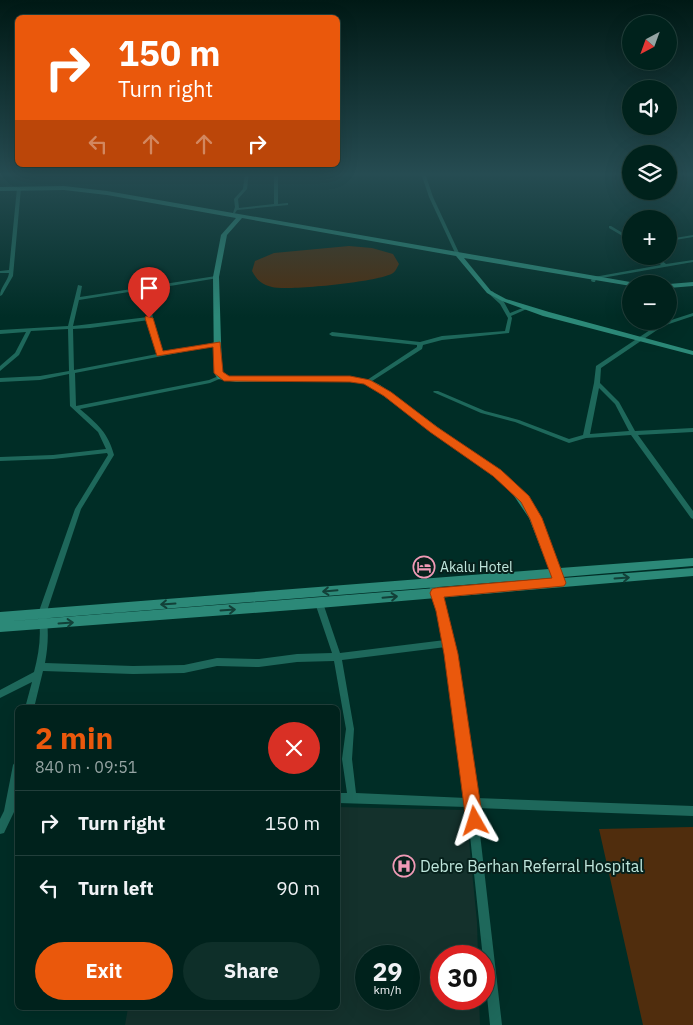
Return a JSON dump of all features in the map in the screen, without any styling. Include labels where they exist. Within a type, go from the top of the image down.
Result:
[{"type":"street","points":[[0,296],[11,276],[15,221]]},
{"type":"street","points":[[221,377],[218,373],[216,277],[220,243],[232,221]]},
{"type":"street","points":[[278,221],[471,257],[487,263],[622,286]]},
{"type":"street","points":[[332,334],[420,344],[442,338],[507,332],[510,318],[502,303],[489,292],[458,255],[442,221]]},
{"type":"street","points":[[610,227],[622,234]]},
{"type":"street","points":[[677,239],[693,236]]},
{"type":"street","points":[[593,280],[693,261]]},
{"type":"street","points":[[0,272],[11,271]]},
{"type":"street","points":[[77,299],[216,277]]},
{"type":"street","points":[[593,280],[622,283]]},
{"type":"street","points":[[677,285],[693,284]]},
{"type":"street","points":[[30,705],[39,671],[44,619],[78,509],[111,455],[100,427],[73,406],[70,327],[80,286]]},
{"type":"street","points":[[142,288],[160,354]]},
{"type":"street","points":[[677,290],[693,289]]},
{"type":"street","points":[[489,292],[504,300],[527,308],[693,353]]},
{"type":"street","points":[[509,315],[527,308]]},
{"type":"street","points":[[586,436],[597,383],[598,367],[662,325],[693,314]]},
{"type":"street","points":[[0,332],[113,324],[149,318]]},
{"type":"street","points":[[0,369],[18,354],[29,330]]},
{"type":"street","points":[[0,380],[23,380],[217,344]]},
{"type":"street","points":[[367,382],[420,348],[420,344]]},
{"type":"street","points":[[76,408],[202,383],[221,377],[236,380],[350,379],[367,382],[388,394],[511,484],[525,499],[536,518],[558,578]]},
{"type":"street","points":[[597,383],[617,403],[633,433],[693,516]]},
{"type":"street","points":[[436,392],[483,412],[517,421],[569,442],[586,436],[693,430]]},
{"type":"street","points":[[0,459],[53,457],[110,451]]},
{"type":"street","points":[[558,578],[693,562]]},
{"type":"street","points":[[0,627],[44,619],[558,578],[693,572]]},
{"type":"street","points":[[0,617],[44,619],[319,604],[434,588]]},
{"type":"street","points":[[434,588],[449,643],[473,802],[496,1025]]},
{"type":"street","points":[[319,604],[337,657],[350,729],[347,760],[352,798]]},
{"type":"street","points":[[0,694],[39,671],[184,669],[217,662],[259,663],[297,658],[337,657],[449,643]]},
{"type":"street","points":[[0,829],[13,812],[15,793]]},
{"type":"street","points":[[340,798],[693,811]]},
{"type":"shaded area","points":[[349,246],[372,248],[393,254],[399,264],[394,272],[371,280],[295,288],[268,286],[260,281],[252,271],[255,261],[274,253]]},
{"type":"shaded area","name":"Debre Berhan Referral Hospital","points":[[340,807],[466,810],[478,945],[430,945],[430,1010],[479,1010],[480,1025],[125,1025],[128,1010],[340,1010]]},
{"type":"shaded area","points":[[693,827],[693,1025],[643,1025],[599,829]]},
{"type":"place","name":"Akalu Hotel","points":[[424,567]]},
{"type":"place","name":"Debre Berhan Referral Hospital","points":[[404,866]]},
{"type":"route","points":[[149,318],[160,354],[217,344],[218,373],[221,377],[227,379],[350,379],[367,382],[388,394],[434,430],[497,473],[525,499],[536,518],[560,583],[436,593],[442,611],[451,654],[475,821]]}]
